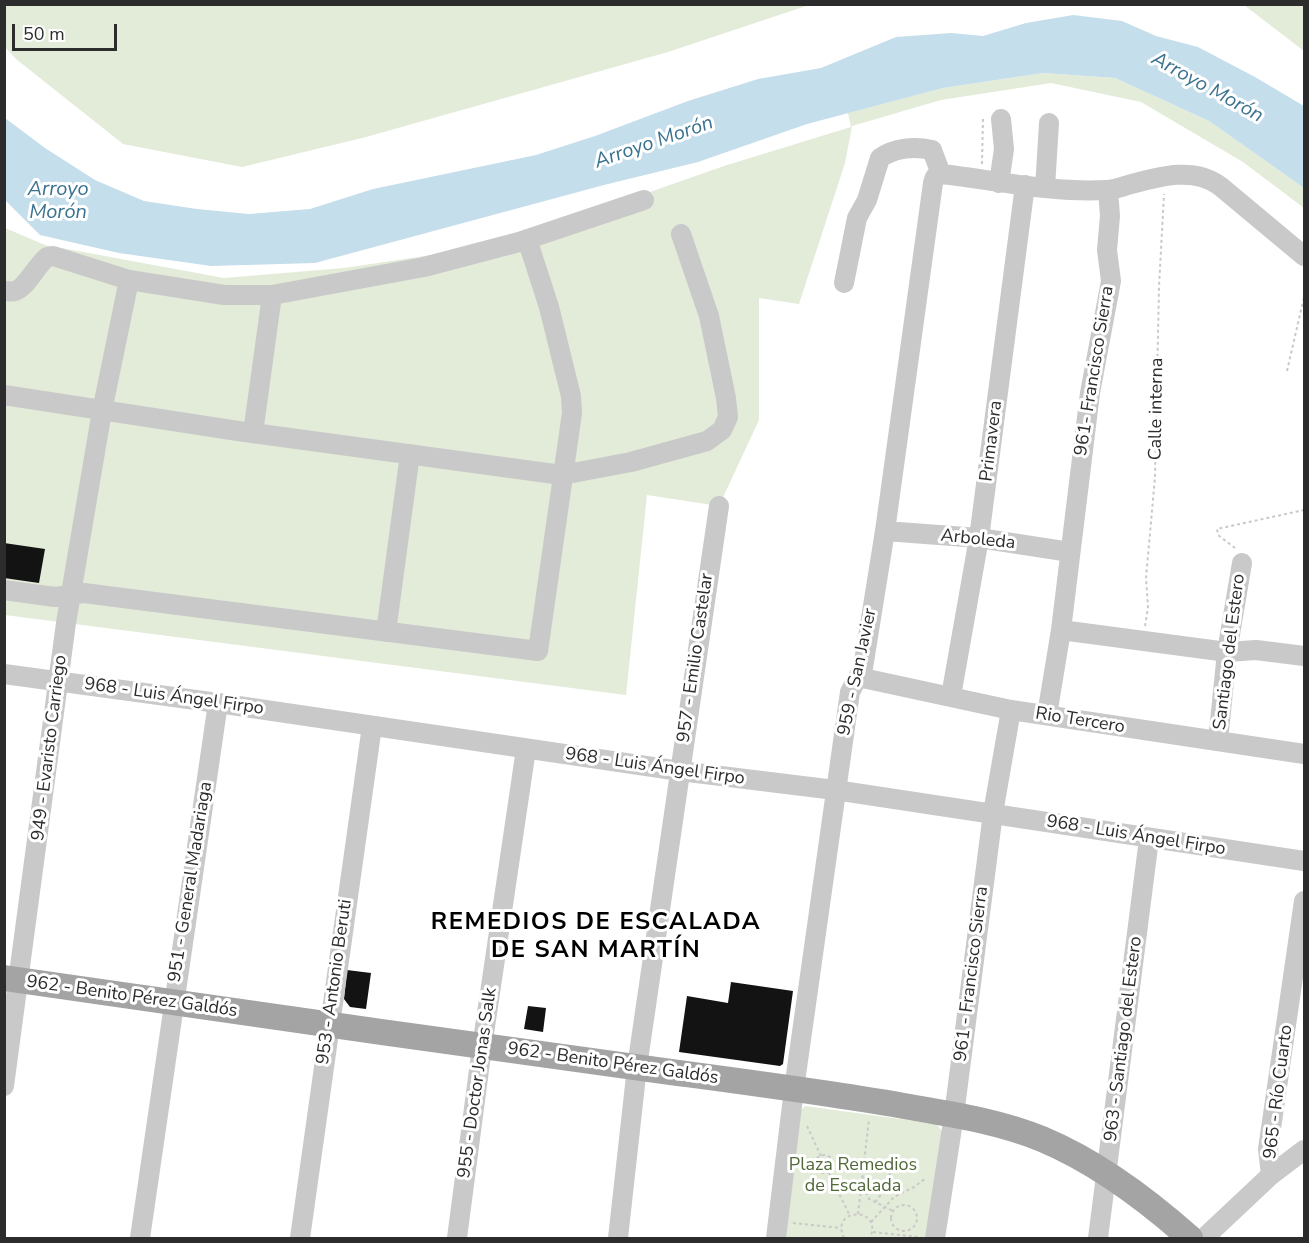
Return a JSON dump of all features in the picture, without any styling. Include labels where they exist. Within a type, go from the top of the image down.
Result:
[{"type":"main road","name":"962 - Benito Pérez Galdós","points":[[12,979],[871,1100],[954,1115],[1010,1128],[1042,1139],[1107,1173],[1152,1206],[1190,1239]]},
{"type":"street","points":[[991,181],[1004,149],[992,118]]},
{"type":"street","points":[[1045,188],[1049,123]]},
{"type":"street","points":[[844,283],[857,218],[867,200],[880,158],[899,149],[932,150],[938,176],[1045,188],[1108,190],[1161,177],[1198,175],[1210,179],[1305,256]]},
{"type":"street","name":"959 - San Javier","points":[[777,1230],[835,790],[850,692],[863,668],[885,531],[933,183],[938,176]]},
{"type":"street","name":"Primavera","points":[[951,696],[979,538],[1025,185]]},
{"type":"street","name":"961- Francisco Sierra","points":[[1047,715],[1061,630],[1090,393],[1111,281],[1107,250],[1110,216],[1108,190]]},
{"type":"street","points":[[4,291],[15,291],[23,286],[46,256],[53,256],[129,280],[224,295],[272,295],[424,267],[527,239],[644,200]]},
{"type":"street","points":[[4,395],[253,433],[562,475],[631,462],[707,441],[722,430],[728,417],[712,328],[681,234]]},
{"type":"street","points":[[4,590],[55,597],[84,593],[538,651],[562,475],[573,413],[571,396],[549,307],[527,239]]},
{"type":"street","name":"949 - Evaristo Carriego","points":[[4,1086],[12,979],[66,624],[102,411],[129,280]]},
{"type":"street","points":[[253,433],[272,295]]},
{"type":"street","points":[[386,632],[410,454]]},
{"type":"street","name":"957 - Emilio Castelar","points":[[618,1239],[637,1068],[719,506]]},
{"type":"street","name":"Arboleda","points":[[885,531],[979,538],[1070,552]]},
{"type":"street","name":"Santiago del Estero","points":[[1218,741],[1227,652],[1242,563]]},
{"type":"street","points":[[1061,630],[1227,652],[1256,650],[1305,656]]},
{"type":"street","name":"968 - Luis Ángel Firpo","points":[[4,674],[680,771],[835,790],[1305,861]]},
{"type":"street","name":"Rio Tercero","points":[[858,677],[1011,710],[1305,754]]},
{"type":"street","name":"951 - General Madariaga","points":[[140,1239],[218,703]]},
{"type":"street","name":"961 - Francisco Sierra","points":[[928,1238],[954,1115],[993,813],[1011,710]]},
{"type":"street","name":"953 - Antonio Beruti","points":[[300,1239],[372,726]]},
{"type":"street","name":"955 - Doctor Jonas Salk","points":[[457,1239],[525,749]]},
{"type":"street","name":"963 - Santiago del Estero","points":[[1098,1239],[1149,839]]},
{"type":"street","name":"965 - Río Cuarto","points":[[1271,1175],[1268,1149],[1305,901]]},
{"type":"street","points":[[1204,1239],[1271,1175],[1305,1150]]},
{"type":"path","points":[[991,181],[992,118]]},
{"type":"path","name":"Calle interna","points":[[1142,640],[1148,607],[1146,578],[1155,477],[1161,177]]},
{"type":"path","points":[[1287,370],[1305,297]]},
{"type":"path","points":[[1242,563],[1240,554],[1218,535],[1217,530],[1305,510]]},
{"type":"path","points":[[1305,522],[1305,536]]},
{"type":"path","points":[[858,1214],[871,1100]]},
{"type":"path","points":[[821,1156],[828,1156],[832,1160],[833,1166],[828,1172],[817,1169],[816,1160],[821,1156]]},
{"type":"path","points":[[863,1168],[874,1164],[882,1165],[890,1173],[894,1197]]},
{"type":"path","points":[[828,1172],[850,1216]]},
{"type":"path","points":[[862,1177],[883,1184],[891,1182]]},
{"type":"path","points":[[871,1222],[894,1197],[914,1188],[927,1178]]},
{"type":"path","points":[[862,1183],[866,1195],[874,1203],[893,1211]]},
{"type":"path","points":[[874,1203],[880,1196],[883,1184]]},
{"type":"path","points":[[904,1206],[915,1212],[915,1224],[909,1230],[897,1229],[892,1224],[893,1211],[904,1206]]},
{"type":"path","points":[[843,1239],[841,1228],[844,1221],[858,1214],[871,1222],[873,1232],[870,1239]]},
{"type":"path","points":[[777,1230],[841,1228]]},
{"type":"path","points":[[903,1231],[903,1237]]},
{"type":"path","points":[[873,1232],[928,1238]]},
{"type":"green space","points":[[5,4],[809,5],[668,52],[366,137],[242,167],[123,144],[16,59],[5,47]]},
{"type":"green space","points":[[1244,5],[1304,5],[1304,51]]},
{"type":"green space","points":[[1043,73],[1115,78],[1209,121],[1304,188],[1304,208],[1243,162],[1141,102],[1051,83],[941,100],[852,126],[845,163],[799,304],[759,298],[759,420],[719,506],[647,495],[626,695],[5,615],[5,228],[45,245],[224,278],[344,268],[458,251],[539,231],[724,166],[851,127],[848,113],[943,88]]},
{"type":"green space","name":"Plaza Remedios de Escalada","points":[[805,1106],[937,1124],[942,1132],[927,1238],[782,1238],[796,1114]]},
{"type":"water","name":"Arroyo Morón","points":[[1073,15],[1122,21],[1156,36],[1198,47],[1304,106],[1304,188],[1209,121],[1115,78],[1043,73],[943,88],[807,124],[698,162],[315,263],[211,266],[119,253],[40,235],[5,200],[5,118],[45,148],[95,180],[144,201],[249,214],[310,209],[373,189],[536,155],[595,136],[688,101],[758,79],[821,68],[896,37],[951,33],[983,36],[1026,23]]},
{"type":"building","points":[[4,543],[45,549],[39,583],[4,578]]},
{"type":"building","points":[[347,970],[371,973],[366,1009],[350,1007],[344,999]]},
{"type":"building","points":[[731,982],[793,991],[783,1064],[780,1066],[679,1052],[687,996],[728,1003]]},
{"type":"building","points":[[528,1006],[546,1008],[543,1032],[524,1029]]},
{"type":"district","name":"REMEDIOS DE ESCALADA DE SAN MARTÍN","points":[[596,937]]}]
